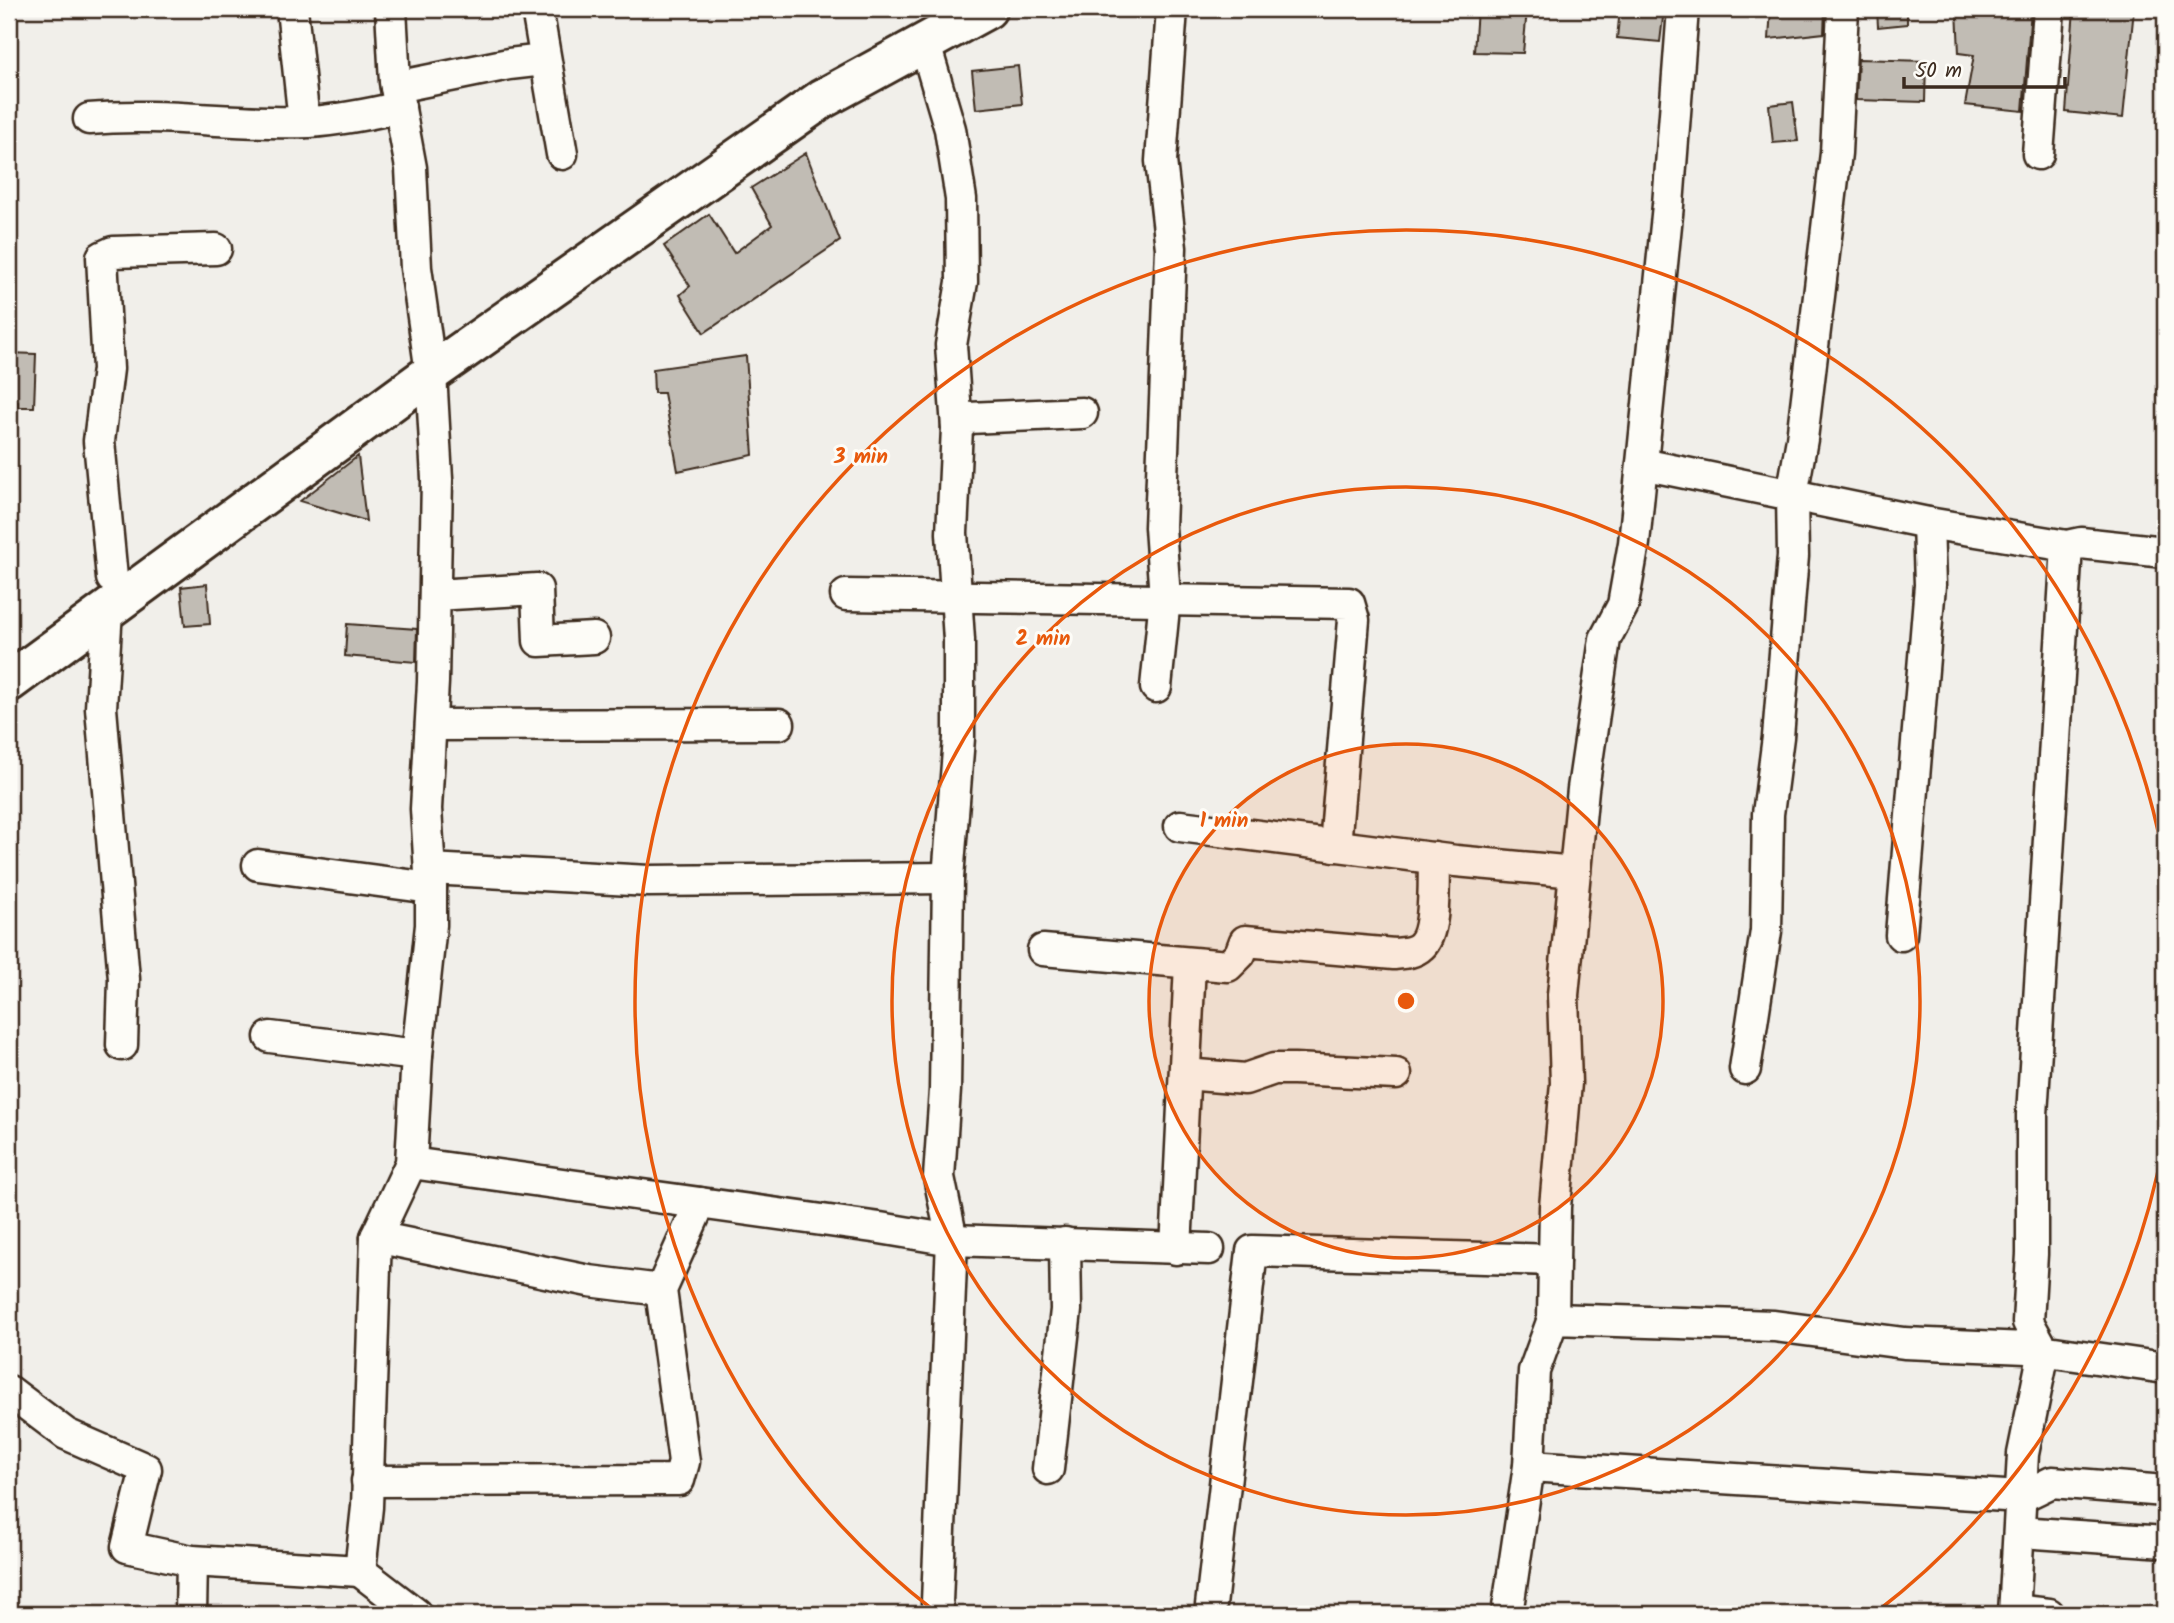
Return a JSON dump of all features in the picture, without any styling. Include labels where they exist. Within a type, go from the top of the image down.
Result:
[{"type":"main road","points":[[9,682],[110,594],[272,467],[429,363],[637,198],[836,65],[930,25],[987,9]]},
{"type":"main road","points":[[9,652],[110,594]]},
{"type":"street","points":[[292,9],[304,122]]},
{"type":"street","points":[[360,1571],[367,1481],[376,1237],[411,1163],[417,1055],[432,925],[426,809],[431,725],[437,479],[429,363],[416,268],[411,168],[398,97],[391,9]]},
{"type":"street","points":[[537,9],[562,155]]},
{"type":"street","points":[[1156,687],[1165,598],[1160,527],[1171,248],[1161,161],[1172,9]]},
{"type":"street","points":[[1507,1614],[1529,1466],[1534,1371],[1553,1319],[1559,1155],[1566,1083],[1563,995],[1583,789],[1605,639],[1623,605],[1634,543],[1668,205],[1683,9]]},
{"type":"street","points":[[1745,1069],[1766,931],[1768,814],[1779,737],[1793,556],[1792,495],[1802,439],[1836,153],[1843,9]]},
{"type":"street","points":[[2038,154],[2049,9]]},
{"type":"street","points":[[930,25],[961,200],[962,282],[951,345],[957,428],[952,533],[959,738],[948,878],[945,1090],[939,1177],[952,1240],[939,1614]]},
{"type":"street","points":[[89,119],[133,115],[304,122],[361,116],[398,97],[509,64],[544,60]]},
{"type":"street","points":[[122,1045],[124,979],[101,708],[110,594],[99,441],[108,369],[102,257],[113,252],[216,248]]},
{"type":"street","points":[[957,428],[968,418],[1082,413]]},
{"type":"street","points":[[1642,464],[1928,523],[2067,546],[2081,543],[2165,552]]},
{"type":"street","points":[[1901,935],[1930,585],[1928,523]]},
{"type":"street","points":[[2049,1614],[2015,1612],[2024,1454],[2044,1351],[2028,1322],[2032,1254],[2032,1115],[2067,546]]},
{"type":"street","points":[[435,595],[537,589],[539,641],[594,638]]},
{"type":"street","points":[[846,596],[956,599],[1165,598],[1349,603],[1354,620],[1335,846]]},
{"type":"street","points":[[431,725],[779,724]]},
{"type":"street","points":[[1180,826],[1434,858],[1575,872]]},
{"type":"street","points":[[1043,950],[1228,966],[1240,954],[1245,941],[1408,953],[1422,946],[1431,927],[1434,858]]},
{"type":"street","points":[[258,865],[430,878],[649,881],[948,878]]},
{"type":"street","points":[[1176,1249],[1190,964]]},
{"type":"street","points":[[270,1037],[417,1055]]},
{"type":"street","points":[[1185,1074],[1245,1079],[1273,1069],[1396,1074]]},
{"type":"street","points":[[411,1163],[952,1240],[1209,1249]]},
{"type":"street","points":[[367,1481],[680,1480],[684,1462],[661,1290],[700,1203]]},
{"type":"street","points":[[376,1237],[589,1281],[661,1290]]},
{"type":"street","points":[[1048,1469],[1066,1310],[1065,1243]]},
{"type":"street","points":[[1210,1614],[1252,1251],[1554,1260]]},
{"type":"street","points":[[1553,1319],[1774,1326],[1904,1343],[2044,1351],[2165,1368]]},
{"type":"street","points":[[9,1391],[66,1434],[146,1469],[127,1547],[192,1561],[360,1571],[416,1614]]},
{"type":"street","points":[[1529,1466],[2021,1497],[2052,1482],[2165,1491]]},
{"type":"street","points":[[2020,1532],[2165,1542]]},
{"type":"street","points":[[191,1614],[192,1561]]},
{"type":"building","points":[[1477,9],[1527,9],[1523,53],[1474,52]]},
{"type":"building","points":[[1620,9],[1664,9],[1660,42],[1617,38]]},
{"type":"building","points":[[1771,9],[1825,9],[1824,33],[1769,39]]},
{"type":"building","points":[[1877,9],[1907,9],[1907,24],[1878,27]]},
{"type":"building","points":[[1957,9],[2031,9],[2023,111],[1965,105],[1974,55],[1959,53]]},
{"type":"building","points":[[2074,9],[2134,9],[2123,118],[2066,112]]},
{"type":"building","points":[[1858,59],[1926,61],[1925,102],[1856,100]]},
{"type":"building","points":[[1018,66],[1022,104],[976,109],[972,71]]},
{"type":"building","points":[[1793,102],[1798,141],[1773,143],[1769,105]]},
{"type":"building","points":[[806,153],[840,241],[704,333],[680,295],[690,286],[664,246],[709,214],[734,253],[772,225],[751,188]]},
{"type":"building","points":[[9,353],[36,354],[34,407],[18,407],[18,402],[9,401]]},
{"type":"building","points":[[746,356],[753,455],[678,471],[664,393],[654,393],[653,369]]},
{"type":"building","points":[[358,456],[366,521],[300,501]]},
{"type":"building","points":[[207,584],[210,624],[185,626],[181,587]]},
{"type":"building","points":[[347,624],[417,629],[416,662],[345,656]]}]
